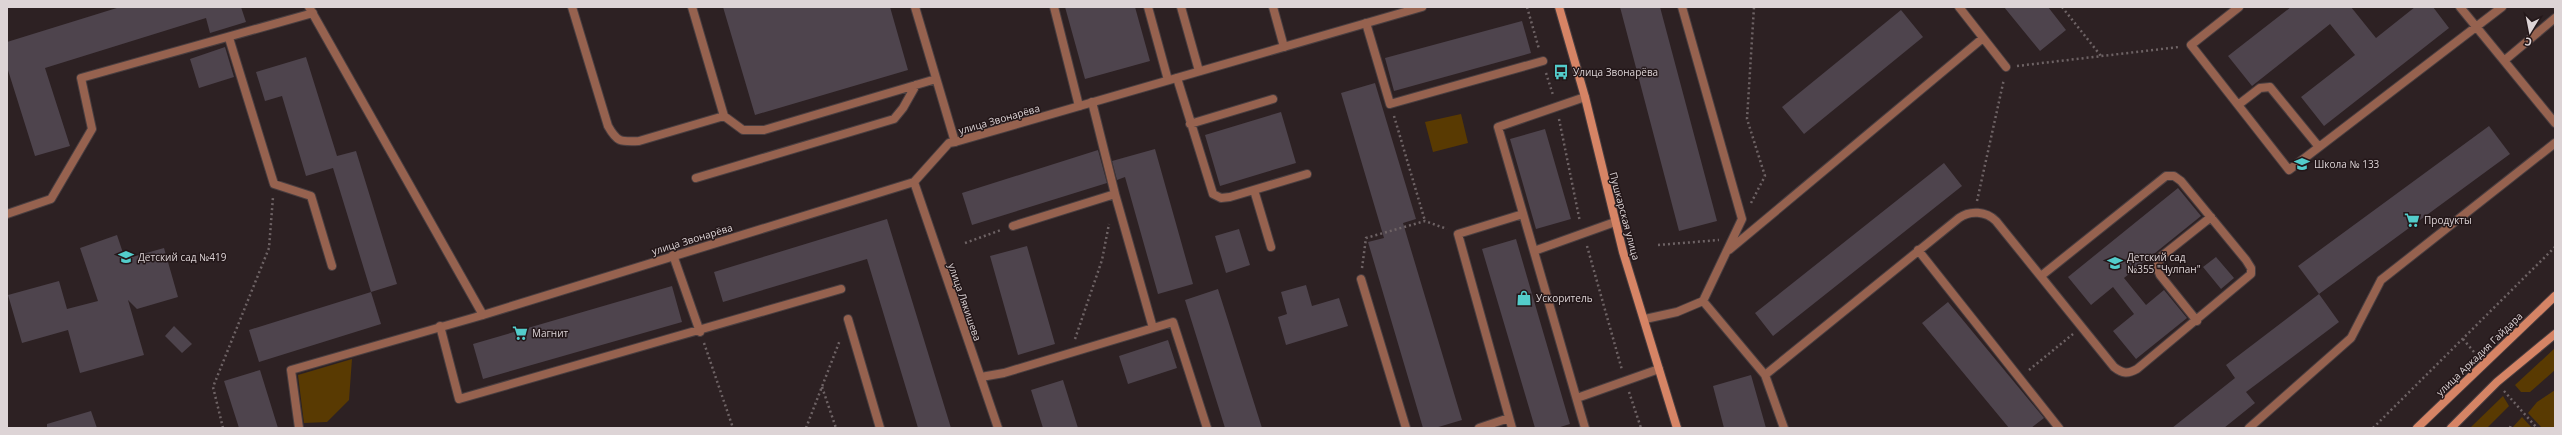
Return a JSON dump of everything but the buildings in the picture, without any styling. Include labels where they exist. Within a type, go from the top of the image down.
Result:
[{"type":"main road","name":"Пушкарская улица","points":[[1559,7],[1584,97],[1615,222],[1677,428]]},
{"type":"main road","name":"улица Аркадия Гайдара","points":[[2417,428],[2555,296]]},
{"type":"main road","points":[[2451,428],[2497,382],[2555,334]]},
{"type":"street","points":[[572,7],[608,126],[615,138],[624,142],[639,141],[724,116]]},
{"type":"street","points":[[692,7],[724,116],[743,130],[754,131],[936,79]]},
{"type":"street","points":[[915,7],[955,142]]},
{"type":"street","points":[[1054,7],[1079,106]]},
{"type":"street","points":[[1148,7],[1214,194],[1226,197],[1307,174]]},
{"type":"street","points":[[1181,7],[1199,71]]},
{"type":"street","points":[[1273,7],[1284,47]]},
{"type":"street","name":"улица Звонарёва","points":[[299,428],[290,370],[440,326],[483,315],[673,255],[914,182],[949,143],[1284,47],[1410,9],[1422,7]]},
{"type":"street","points":[[1645,319],[1677,312],[1703,301],[1742,219],[1682,7]]},
{"type":"street","points":[[1959,7],[2006,67]]},
{"type":"street","points":[[2239,7],[2191,45],[2289,170],[2502,7]]},
{"type":"street","points":[[2460,7],[2506,60],[2555,123]]},
{"type":"street","points":[[7,214],[51,199],[92,129],[81,78],[229,38],[311,10],[483,315]]},
{"type":"street","points":[[2506,60],[2555,18]]},
{"type":"street","points":[[1366,23],[1390,104],[1543,61]]},
{"type":"street","points":[[229,38],[274,184],[310,196],[332,266]]},
{"type":"street","points":[[1728,251],[1983,38]]},
{"type":"street","points":[[696,178],[894,119],[903,108],[916,85]]},
{"type":"street","points":[[2238,105],[2260,88],[2270,87],[2319,147]]},
{"type":"street","points":[[1584,97],[1498,127],[1585,428]]},
{"type":"street","points":[[1190,124],[1273,99]]},
{"type":"street","points":[[1092,102],[1115,194],[1153,328]]},
{"type":"street","points":[[2249,428],[2351,338],[2381,280],[2555,143]]},
{"type":"street","points":[[1765,375],[1958,218],[1974,213],[1992,217],[2114,367],[2121,373],[2130,373],[2137,369],[2197,321],[2251,274],[2251,268],[2181,181],[2174,176],[2166,176],[2041,276]]},
{"type":"street","name":"улица Лякишева","points":[[914,182],[998,428]]},
{"type":"street","points":[[1254,190],[1271,247]]},
{"type":"street","points":[[1013,226],[1115,194]]},
{"type":"street","points":[[1512,428],[1458,234],[1523,214]]},
{"type":"street","points":[[2197,321],[2160,275],[2157,268],[2158,262],[2162,256],[2211,217]]},
{"type":"street","points":[[1534,251],[1615,222]]},
{"type":"street","points":[[1918,250],[2059,428]]},
{"type":"street","points":[[673,255],[700,332]]},
{"type":"street","points":[[1361,279],[1406,428]]},
{"type":"street","points":[[440,326],[459,400],[700,332],[840,290]]},
{"type":"street","points":[[1703,301],[1765,375],[1784,428]]},
{"type":"street","points":[[848,319],[880,428]]},
{"type":"street","points":[[981,377],[1070,353],[1173,322],[1207,428]]},
{"type":"street","points":[[1577,398],[1624,379],[1658,369]]},
{"type":"street","points":[[1479,428],[1509,418]]},
{"type":"path","points":[[1527,7],[1557,107],[1583,233],[1624,379],[1641,428]]},
{"type":"path","points":[[1742,219],[1765,176],[1747,119],[1754,7]]},
{"type":"path","points":[[2062,7],[2101,56]]},
{"type":"path","points":[[1974,213],[2006,67],[2191,45]]},
{"type":"path","points":[[1390,104],[1425,221]]},
{"type":"path","points":[[223,428],[213,387],[269,248],[274,184]]},
{"type":"path","points":[[1070,353],[1102,260],[1111,216]]},
{"type":"path","points":[[1361,279],[1366,238],[1425,221],[1458,234]]},
{"type":"path","points":[[965,243],[1013,226]]},
{"type":"path","points":[[1658,245],[1719,240],[1724,235]]},
{"type":"path","points":[[2374,428],[2555,247]]},
{"type":"path","points":[[806,428],[848,319]]},
{"type":"path","points":[[2030,368],[2082,327]]},
{"type":"path","points":[[700,332],[733,428]]},
{"type":"path","points":[[2463,339],[2474,352]]},
{"type":"path","points":[[822,386],[836,428]]},
{"type":"path","points":[[2503,389],[2537,428]]},
{"type":"path","points":[[2510,428],[2511,423]]},
{"type":"shaded area","points":[[1461,114],[1468,143],[1433,152],[1425,122]]},
{"type":"shaded area","points":[[2555,348],[2555,370],[2530,392],[2521,392],[2515,385]]},
{"type":"shaded area","points":[[352,359],[349,400],[327,422],[304,423],[298,375]]},
{"type":"shaded area","points":[[2555,390],[2555,428],[2542,428],[2528,413],[2537,402]]},
{"type":"shaded area","points":[[2503,396],[2509,406],[2487,428],[2470,428]]},
{"type":"shaded area","points":[[2522,417],[2532,428],[2512,428]]},
{"type":"place","name":"Улица Звонарёва","points":[[1561,72]]},
{"type":"place","name":"Школа № 133","points":[[2302,164]]},
{"type":"place","name":"Продукты","points":[[2412,220]]},
{"type":"place","name":"Детский сад №419","points":[[126,257]]},
{"type":"place","name":"Детский сад №355 \"Чулпан\"","points":[[2115,263]]},
{"type":"place","name":"Ускоритель","points":[[1524,298]]},
{"type":"place","name":"Магнит","points":[[520,333]]}]
